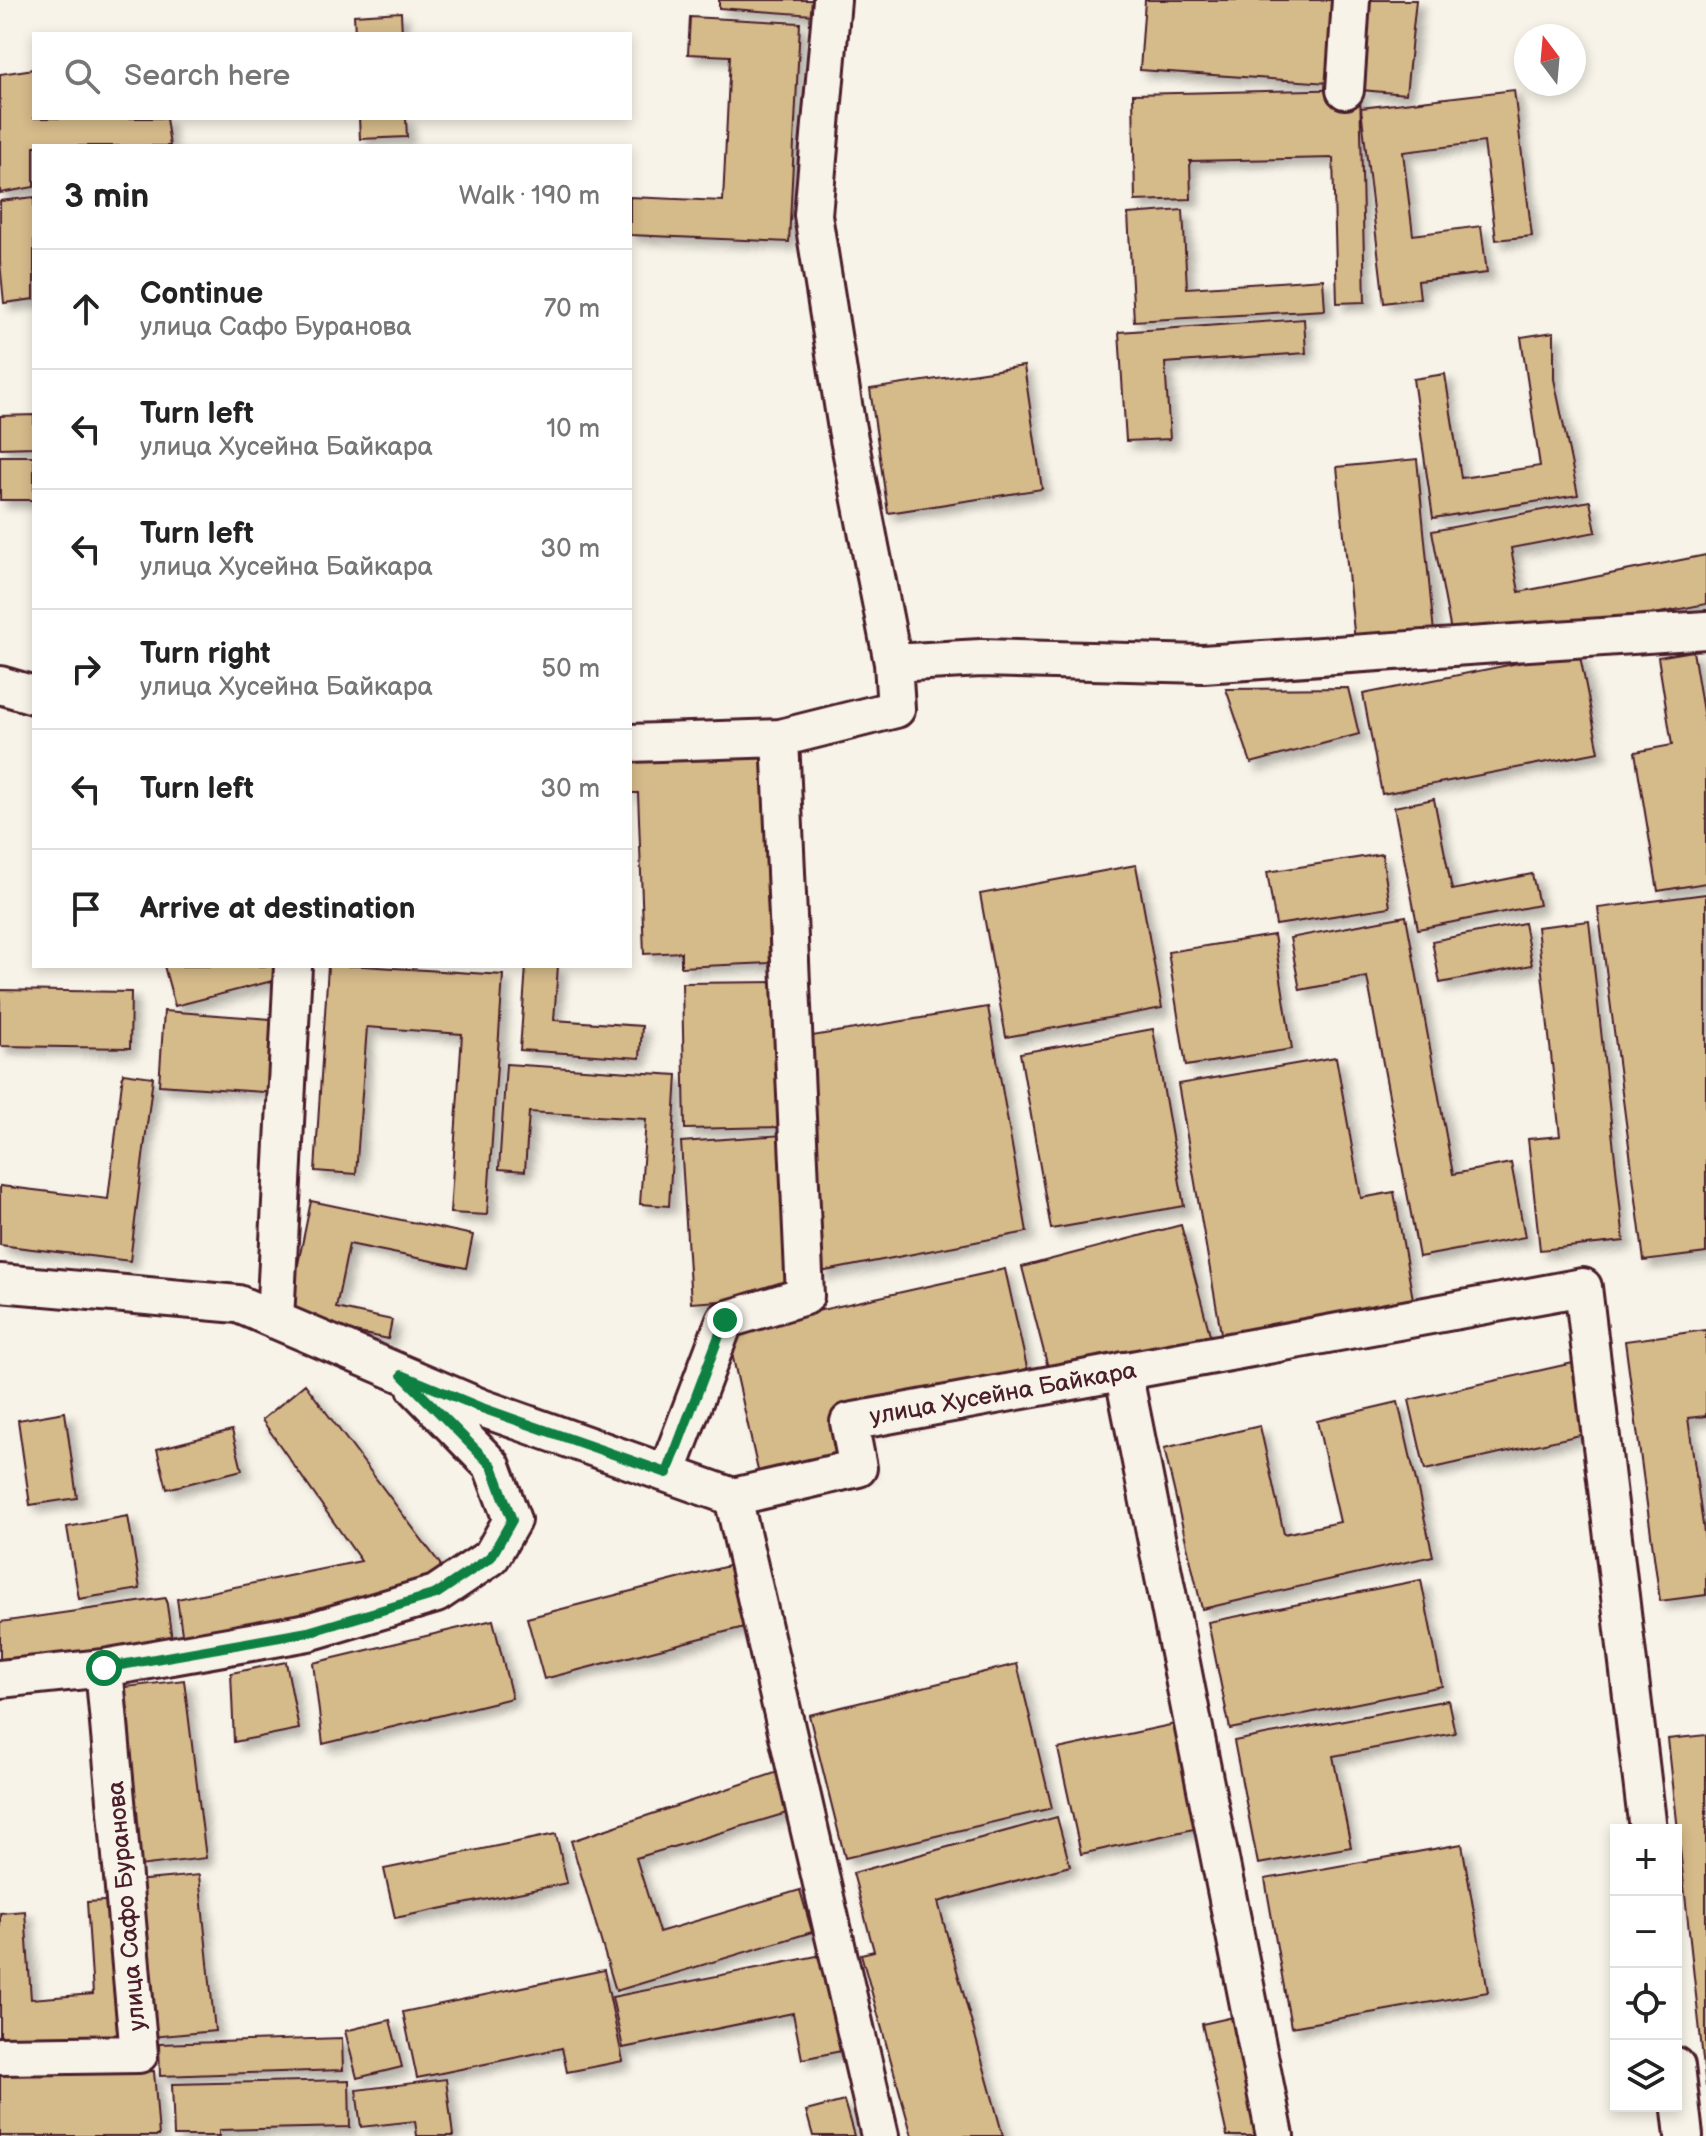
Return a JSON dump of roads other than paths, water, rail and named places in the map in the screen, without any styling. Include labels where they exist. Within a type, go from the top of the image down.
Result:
[{"type":"street","points":[[632,743],[780,738],[896,709],[893,663],[847,429],[813,215],[832,0]]},
{"type":"street","points":[[1345,90],[1351,0]]},
{"type":"street","points":[[893,663],[981,658],[1203,664],[1706,630]]},
{"type":"street","points":[[0,685],[32,694]]},
{"type":"street","points":[[667,1473],[725,1320],[805,1296],[780,738]]},
{"type":"street","points":[[275,1320],[293,968]]},
{"type":"street","points":[[0,1283],[238,1304],[482,1408],[733,1497],[880,2136]]},
{"type":"street","name":"улица Хусейна Байкара","points":[[733,1497],[858,1468],[849,1422],[1583,1287],[1647,1824]]},
{"type":"street","points":[[1123,1371],[1275,2136]]},
{"type":"street","points":[[0,1679],[104,1668],[308,1632],[436,1594],[491,1557],[512,1520],[492,1466],[402,1375]]},
{"type":"street","name":"улица Сафо Буранова","points":[[0,2056],[139,2054],[104,1668]]},
{"type":"street","points":[[1681,2112],[1684,2136]]}]
